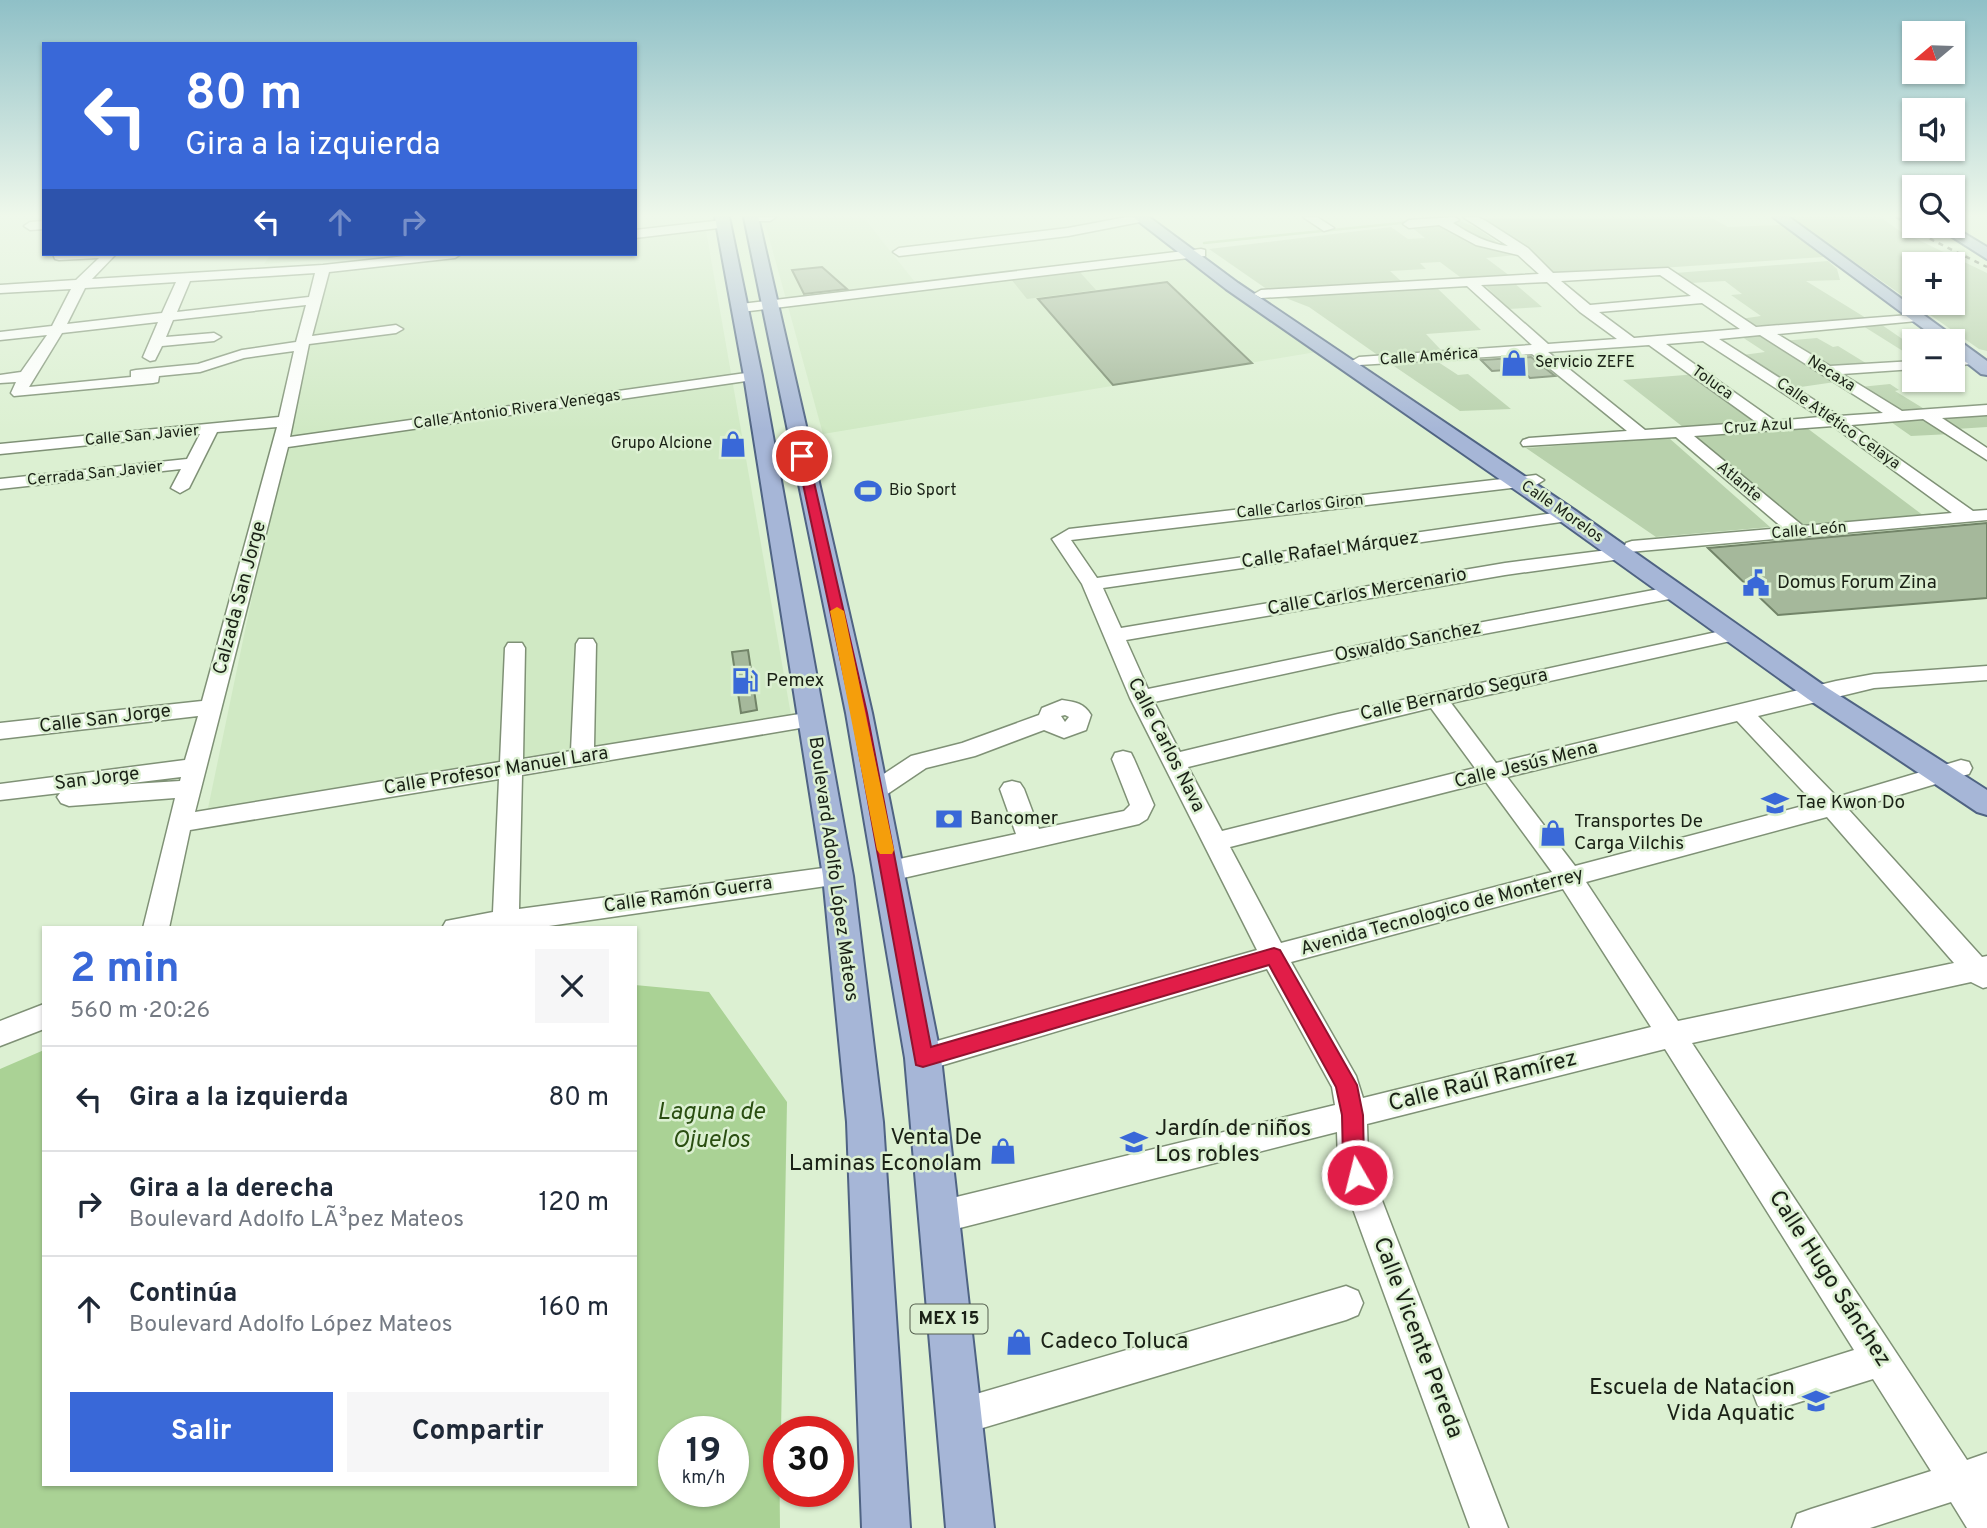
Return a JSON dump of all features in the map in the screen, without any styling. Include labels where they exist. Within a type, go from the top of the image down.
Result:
[{"type":"main road","name":"Boulevard Adolfo López Mateos","points":[[737,288],[838,876],[865,1122],[879,1517]]},
{"type":"main road","name":"MEX 15","points":[[767,288],[875,791],[923,1058],[970,1528]]},
{"type":"main road","name":"Calle Morelos","points":[[1235,288],[1527,481],[1568,516],[1626,550],[1675,592],[1735,634],[1827,690]]},
{"type":"main road","name":"Calle Morelos","points":[[1252,288],[1827,690],[1951,771],[1987,804]]},
{"type":"main road","points":[[1878,288],[1934,329]]},
{"type":"main road","points":[[1965,350],[1983,363]]},
{"type":"main road","name":"Calle Morelos","points":[[1951,771],[1987,785]]},
{"type":"street","points":[[78,288],[57,330],[26,376],[20,394],[153,379]]},
{"type":"street","points":[[150,358],[180,288]]},
{"type":"street","name":"Calzada San Jorge","points":[[156,926],[180,823],[281,443],[302,343],[319,288]]},
{"type":"street","points":[[741,308],[907,288]]},
{"type":"street","points":[[1261,294],[1361,288]]},
{"type":"street","points":[[1477,288],[1540,349],[1642,435]]},
{"type":"street","points":[[1562,288],[1630,342]]},
{"type":"street","name":"Necaxa","points":[[1687,288],[1900,417]]},
{"type":"street","points":[[1585,309],[1702,299]]},
{"type":"street","points":[[0,336],[316,300]]},
{"type":"street","name":"Calle América","points":[[1359,361],[1652,341],[1917,317]]},
{"type":"street","points":[[91,379],[200,368],[242,354],[396,328]]},
{"type":"street","name":"Calle Atlético Celaya","points":[[1705,336],[1978,516]]},
{"type":"street","points":[[157,342],[214,337]]},
{"type":"street","name":"Toluca","points":[[1652,341],[1772,426]]},
{"type":"street","points":[[1965,362],[1983,363]]},
{"type":"street","points":[[1828,372],[1902,366]]},
{"type":"street","points":[[0,379],[26,376]]},
{"type":"street","name":"Calle Antonio Rivera Venegas","points":[[281,443],[753,376]]},
{"type":"street","name":"Cruz Azul","points":[[1529,443],[1987,411]]},
{"type":"street","points":[[1927,415],[1987,455]]},
{"type":"street","name":"Calle San Javier","points":[[0,449],[285,421]]},
{"type":"street","points":[[180,488],[211,429]]},
{"type":"street","name":"Atlante","points":[[1679,432],[1799,532]]},
{"type":"street","name":"Cerrada San Javier","points":[[1,484],[31,446]]},
{"type":"street","name":"Cerrada San Javier","points":[[1,484],[193,463]]},
{"type":"street","name":"Calle Carlos Giron","points":[[1063,536],[1527,481]]},
{"type":"street","name":"Calle Rafael Márquez","points":[[1092,584],[1568,516]]},
{"type":"street","name":"Calle León","points":[[1626,550],[1978,516]]},
{"type":"street","name":"Calle Carlos Nava","points":[[1063,536],[1061,542],[1092,584],[1141,698],[1274,956]]},
{"type":"street","name":"Calle Carlos Mercenario","points":[[1114,636],[1626,550]]},
{"type":"street","name":"Oswaldo Sanchez","points":[[1141,698],[1376,648],[1675,592]]},
{"type":"street","name":"Calle Bernardo Segura","points":[[1174,762],[1436,699],[1735,634]]},
{"type":"street","points":[[582,757],[586,644]]},
{"type":"street","points":[[506,921],[515,648]]},
{"type":"street","name":"Calle Jesús Mena","points":[[1216,842],[1827,690],[1874,681],[1987,673]]},
{"type":"street","name":"Calle Hugo Sánchez","points":[[1436,699],[1570,878],[1881,1359],[1973,1476],[1987,1525]]},
{"type":"street","name":"Calle San Jorge","points":[[0,732],[211,707]]},
{"type":"street","points":[[1742,713],[1832,807],[1983,973]]},
{"type":"street","name":"Calle Profesor Manuel Lara","points":[[180,823],[811,719]]},
{"type":"street","points":[[875,791],[919,762],[967,750],[1049,720]]},
{"type":"street","points":[[890,871],[1130,818],[1139,813],[1142,804],[1124,759]]},
{"type":"street","name":"Avenida Tecnologico de Monterrey","points":[[923,1058],[1274,956],[1832,807],[1951,771]]},
{"type":"street","name":"San Jorge","points":[[0,792],[192,778]]},
{"type":"street","name":"San Jorge","points":[[0,802],[192,778]]},
{"type":"street","points":[[1012,789],[1031,841]]},
{"type":"street","name":"Calle Ramón Guerra","points":[[469,926],[838,876]]},
{"type":"street","name":"Calle Vicente Pereda","points":[[1274,956],[1346,1085],[1352,1115],[1353,1160],[1362,1190],[1489,1528]]},
{"type":"street","name":"Calle Raúl Ramírez","points":[[940,1217],[1670,1035],[1983,973]]},
{"type":"street","points":[[0,1034],[42,1017]]},
{"type":"street","points":[[959,1417],[1346,1303]]},
{"type":"street","points":[[1771,1393],[1881,1359]]},
{"type":"street","points":[[1811,1528],[1973,1476]]},
{"type":"shaded area","points":[[316,288],[716,288],[791,715],[207,813]]},
{"type":"shaded area","points":[[783,288],[1234,288],[1316,352],[823,434]]},
{"type":"shaded area","points":[[1018,288],[1096,290],[1027,299]]},
{"type":"shaded area","points":[[1266,288],[1319,288],[1271,292]]},
{"type":"shaded area","points":[[1437,288],[1481,330],[1426,334],[1441,350],[1379,356],[1309,307],[1278,295]]},
{"type":"shaded area","points":[[1488,288],[1520,288],[1542,307],[1508,309]]},
{"type":"shaded area","points":[[1735,288],[1818,288],[1866,318],[1751,326],[1740,319],[1761,316],[1731,295],[1742,294]]},
{"type":"shaded area","points":[[1892,288],[1902,288],[1902,295]]},
{"type":"shaded area","points":[[1965,288],[1987,288],[1987,351],[1965,339],[1965,329],[1950,329],[1930,315],[1965,315]]},
{"type":"shaded area","points":[[1882,325],[1902,339],[1902,350],[1863,326]]},
{"type":"shaded area","points":[[1763,335],[1835,382],[1794,388],[1743,355],[1765,352],[1742,337]]},
{"type":"shaded area","points":[[1817,338],[1833,347],[1838,346],[1869,365],[1826,369],[1782,341]]},
{"type":"shaded area","points":[[1435,360],[1458,375],[1468,374],[1511,409],[1460,411],[1391,364]]},
{"type":"shaded area","points":[[1697,374],[1758,422],[1683,427],[1623,380]]},
{"type":"shaded area","points":[[1890,384],[1899,390],[1895,391],[1926,410],[1901,412],[1860,387]]},
{"type":"shaded area","points":[[1987,413],[1987,427],[1956,429],[1937,415]]},
{"type":"shaded area","points":[[1928,419],[1951,434],[1911,436],[1891,422]]},
{"type":"shaded area","points":[[1807,428],[1924,516],[1802,526],[1690,437]]},
{"type":"shaded area","points":[[1669,438],[1770,527],[1656,537],[1526,448]]},
{"type":"water","name":"Laguna de Ojuelos","points":[[637,985],[709,992],[787,1102],[781,1416],[763,1416],[763,1507],[780,1507],[780,1528],[0,1528],[0,1069],[42,1051],[42,1486],[637,1486]]},
{"type":"building","points":[[801,288],[847,289],[804,294]]},
{"type":"building","points":[[1119,288],[1174,288],[1252,363],[1113,385],[1038,299]]},
{"type":"building","name":"Servicio ZEFE","points":[[1531,357],[1555,376],[1530,378],[1520,369],[1492,371],[1481,360]]},
{"type":"building","points":[[1987,523],[1987,598],[1778,615],[1708,548]]},
{"type":"building","name":"Pemex","points":[[748,650],[757,710],[741,713],[732,652]]},
{"type":"slow traffic","points":[[837,611],[886,850]]},
{"type":"place","name":"Servicio ZEFE","points":[[1514,363]]},
{"type":"place","name":"Grupo Alcione","points":[[733,444]]},
{"type":"place","name":"Bio Sport","points":[[868,491]]},
{"type":"place","name":"Domus Forum Zina","points":[[1756,583]]},
{"type":"place","name":"Pemex","points":[[745,681]]},
{"type":"place","name":"Tae Kwon Do","points":[[1775,803]]},
{"type":"place","name":"Bancomer","points":[[949,819]]},
{"type":"place","name":"Transportes De Carga Vilchis","points":[[1553,833]]},
{"type":"place","name":"Jardín de niños Los robles","points":[[1134,1142]]},
{"type":"place","name":"Venta De Laminas Econolam","points":[[1003,1151]]},
{"type":"place","name":"Cadeco Toluca","points":[[1019,1342]]},
{"type":"place","name":"Escuela de Natacion Vida Aquatic","points":[[1816,1401]]},
{"type":"route","points":[[802,456],[859,713],[923,1058],[1274,956],[1346,1085],[1350,1097],[1353,1160],[1357,1175]]}]
